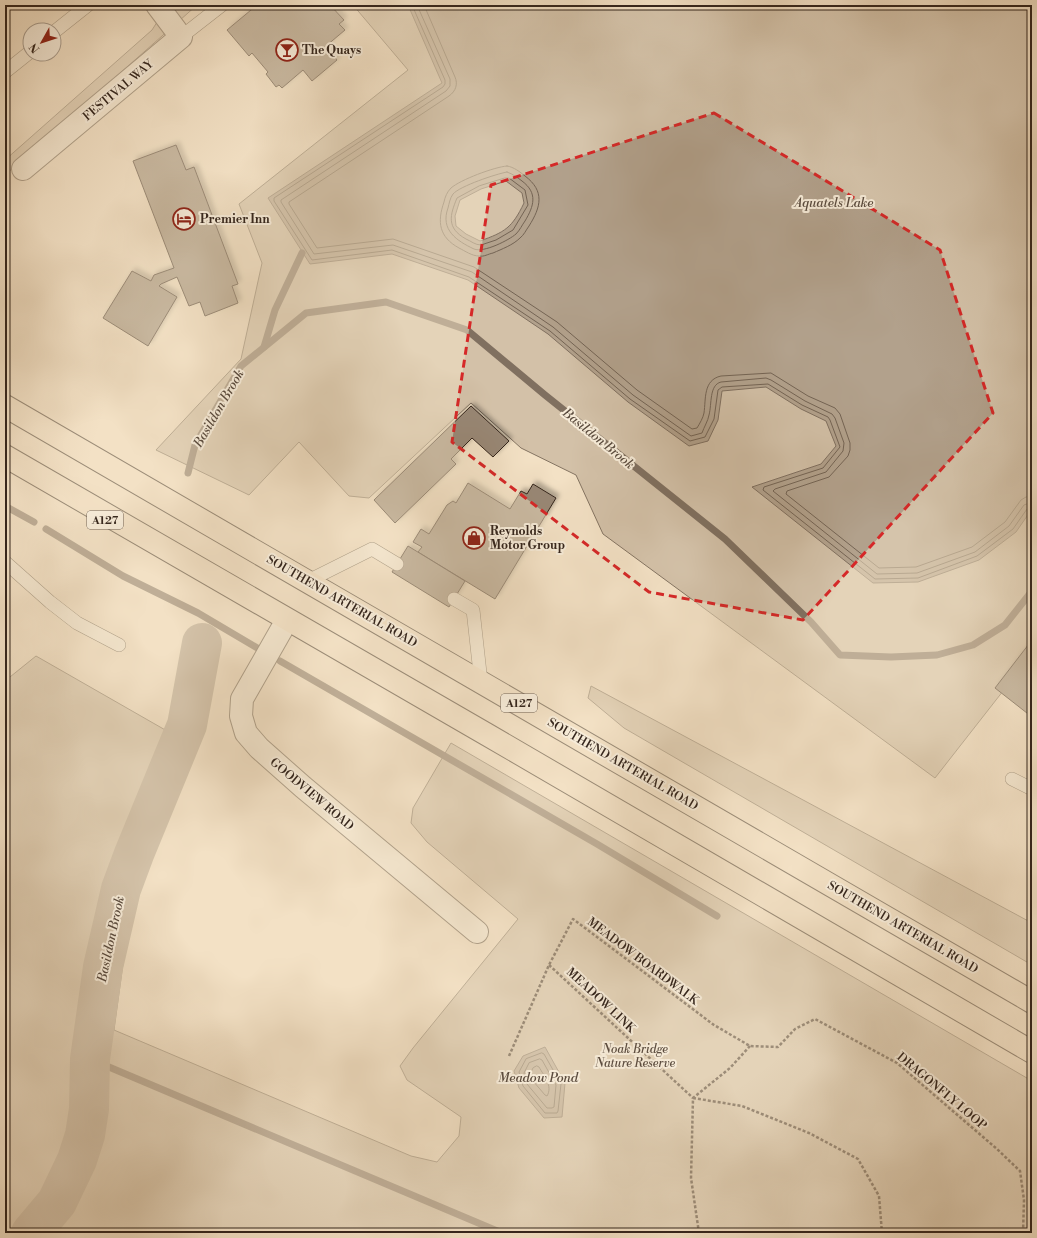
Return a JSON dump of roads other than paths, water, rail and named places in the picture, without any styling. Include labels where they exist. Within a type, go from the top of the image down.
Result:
[{"type":"highway","name":"SOUTHEND ARTERIAL ROAD","points":[[5,406],[1032,1002]]},
{"type":"highway","name":"A127","points":[[5,456],[1032,1052]]},
{"type":"highway","name":"A127","points":[[5,468],[205,572]]},
{"type":"street","points":[[157,5],[181,37]]},
{"type":"street","name":"FESTIVAL WAY","points":[[23,169],[181,37]]},
{"type":"street","name":"GOODVIEW ROAD","points":[[287,620],[242,699],[241,716],[246,733],[259,748],[303,787],[477,932]]},
{"type":"lane","points":[[62,26],[88,5]]},
{"type":"lane","points":[[181,37],[222,5]]},
{"type":"lane","points":[[5,72],[22,58]]},
{"type":"lane","points":[[308,582],[372,549],[397,564]]},
{"type":"lane","points":[[5,562],[50,602],[77,623],[119,645]]},
{"type":"lane","points":[[454,599],[473,610],[482,682]]},
{"type":"lane","points":[[1012,778],[1032,789]]},
{"type":"water","name":"Aquatels Lake","points":[[408,5],[1032,5],[1032,509],[1016,532],[979,560],[918,582],[873,583],[752,487],[821,464],[836,446],[826,421],[801,409],[766,387],[722,391],[718,420],[708,441],[689,446],[628,402],[548,334],[468,280],[392,254],[310,264],[268,198],[442,83]],"holes":[[[506,181],[522,193],[524,203],[520,211],[511,224],[502,232],[480,241],[466,234],[456,226],[455,216],[460,200],[481,189]]]},
{"type":"water","name":"Meadow Pond","points":[[545,1047],[565,1083],[562,1117],[544,1118],[519,1088],[514,1071],[523,1056]]},
{"type":"waterway","points":[[264,347],[275,310],[302,253]]},
{"type":"waterway","name":"Basildon Brook","points":[[188,473],[195,445],[241,366],[306,313],[386,302],[467,330],[545,395],[725,539],[811,622],[840,655],[891,657],[937,655],[973,645],[1005,625],[1032,591]]},
{"type":"waterway","points":[[5,506],[34,522]]},
{"type":"waterway","points":[[46,529],[123,576],[198,613],[259,649]]},
{"type":"waterway","name":"Basildon Brook","points":[[31,1233],[57,1202],[77,1160],[85,1135],[89,1109],[90,1059],[103,967],[121,889],[187,725],[202,643]]},
{"type":"waterway","points":[[280,661],[597,844],[717,916]]},
{"type":"waterway","points":[[90,1059],[502,1233]]},
{"type":"place","name":"The Quays","points":[[287,50]]},
{"type":"place","name":"Premier Inn","points":[[184,219]]},
{"type":"place","name":"Reynolds Motor Group","points":[[474,538]]},
{"type":"park label","name":"Noak Bridge Nature Reserve","points":[[635,1056]]}]
